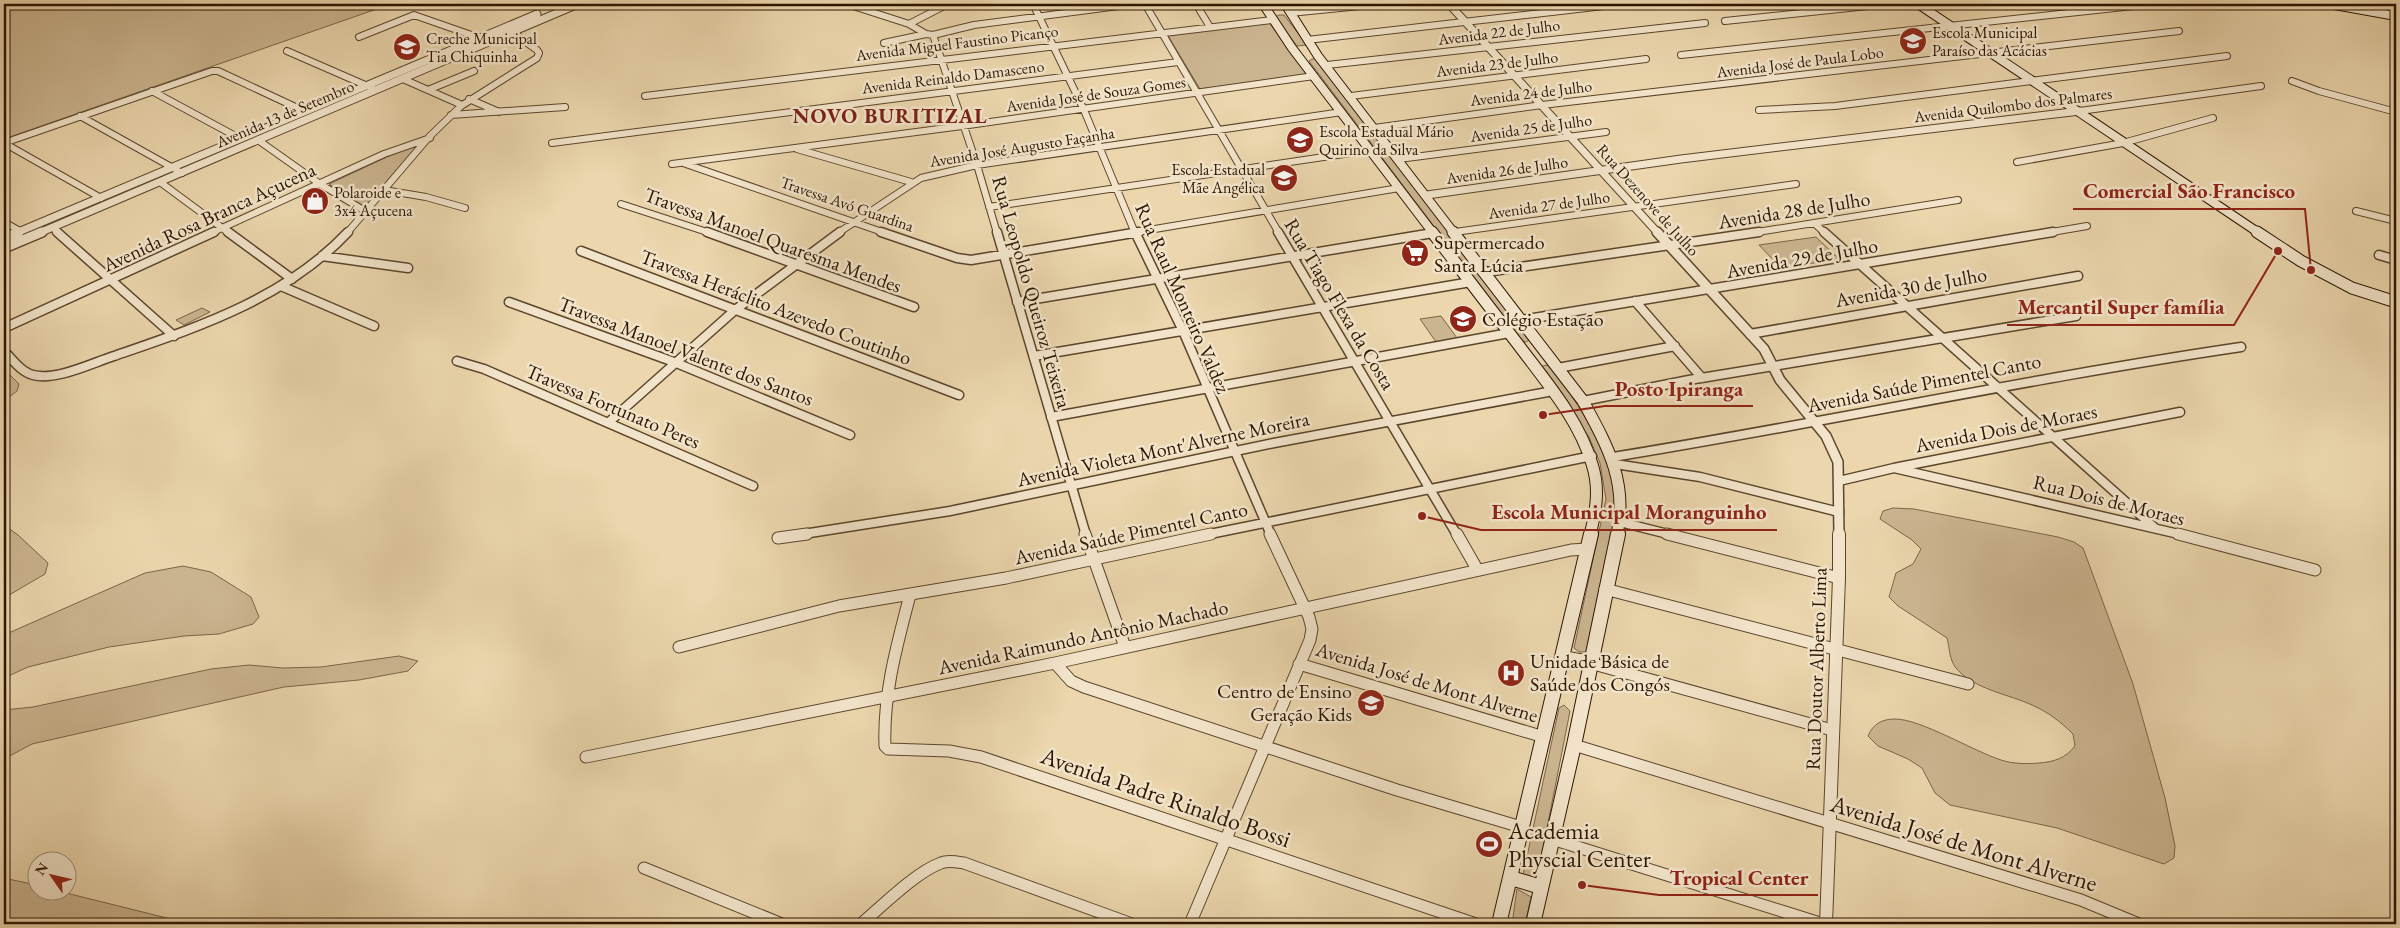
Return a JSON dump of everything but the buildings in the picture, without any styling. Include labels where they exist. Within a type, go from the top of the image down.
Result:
[{"type":"main road","points":[[1263,4],[1292,48],[1554,391],[1592,456],[1598,495],[1563,658],[1499,924]]},
{"type":"main road","points":[[1918,4],[2033,82],[2080,111],[2123,143],[2313,268],[2335,281],[2376,297],[2396,302]]},
{"type":"main road","points":[[2329,4],[2396,16]]},
{"type":"main road","points":[[1287,8],[1318,56],[1351,96],[1583,401],[1614,461],[1621,482],[1620,522],[1574,745],[1534,924]]},
{"type":"main road","points":[[1292,48],[1305,48],[1309,43]]},
{"type":"main road","points":[[1301,58],[1318,56]]},
{"type":"main road","points":[[1530,360],[1548,357]]},
{"type":"main road","points":[[1563,658],[1590,663]]},
{"type":"main road","points":[[1510,878],[1541,887]]},
{"type":"street","name":"Avenida 13 de Setembro","points":[[4,238],[561,4]]},
{"type":"street","name":"Avenida 13 de Setembro","points":[[4,248],[578,4]]},
{"type":"street","points":[[847,4],[909,24],[929,34]]},
{"type":"street","points":[[864,9],[876,4]]},
{"type":"street","points":[[909,24],[948,4]]},
{"type":"street","name":"Rua Raul Monteiro Valdez","points":[[1033,4],[1084,110],[1134,232],[1183,331],[1265,522],[1304,606],[1312,629],[1310,640],[1263,747],[1190,924]]},
{"type":"street","points":[[884,42],[969,26],[1134,4]]},
{"type":"street","name":"Rua Tiago Flexa da Costa","points":[[1145,4],[1198,93],[1216,130],[1242,170],[1320,306],[1392,422],[1477,568]]},
{"type":"street","points":[[1196,4],[1210,27]]},
{"type":"street","points":[[1287,8],[1380,4]]},
{"type":"street","name":"Rua Dezenove de Julho","points":[[1449,4],[1764,349],[1783,384],[1816,420]]},
{"type":"street","points":[[1309,43],[1465,21],[1605,4],[1621,4]]},
{"type":"street","points":[[1725,22],[1887,4]]},
{"type":"street","points":[[1681,55],[2152,4]]},
{"type":"street","points":[[358,38],[414,15],[480,38]]},
{"type":"street","name":"Avenida Miguel Faustino Picanço","points":[[645,96],[1053,45],[1272,20]]},
{"type":"street","points":[[518,22],[520,25],[530,25]]},
{"type":"street","name":"Avenida 22 de Julho","points":[[1327,66],[1705,23]]},
{"type":"street","name":"Avenida José de Paula Lobo","points":[[1691,88],[2179,31]]},
{"type":"street","points":[[4,351],[28,373],[45,376],[174,336],[237,310],[281,286],[322,256],[342,238],[451,115],[490,84],[529,64],[539,55],[532,46],[512,32]]},
{"type":"street","name":"Rua Leopoldo Queiroz Teixeira","points":[[929,34],[953,91],[962,126],[977,166],[1034,356],[1093,560],[1126,647]]},
{"type":"street","points":[[287,51],[376,90]]},
{"type":"street","points":[[1759,110],[1835,106],[2226,56]]},
{"type":"street","name":"Avenida 23 de Julho","points":[[1351,96],[1646,59]]},
{"type":"street","name":"Avenida Reinaldo Damasceno","points":[[552,143],[1178,62]]},
{"type":"street","points":[[4,143],[208,72],[218,71],[304,111]]},
{"type":"street","points":[[428,90],[474,71]]},
{"type":"street","name":"Avenida José de Souza Gomes","points":[[672,164],[1084,110],[1314,76]]},
{"type":"street","points":[[403,79],[462,106]]},
{"type":"street","points":[[2292,80],[2319,91],[2396,112]]},
{"type":"street","name":"Avenida Quilombo dos Palmares","points":[[1769,148],[2080,111],[2261,86]]},
{"type":"street","name":"Avenida 24 de Julho","points":[[1374,128],[1542,105],[1691,88]]},
{"type":"street","points":[[152,91],[239,138]]},
{"type":"street","points":[[469,99],[501,113]]},
{"type":"street","points":[[451,115],[501,113],[565,107]]},
{"type":"street","name":"Avenida José Augusto Façanha","points":[[609,422],[674,362],[735,310],[854,221],[911,182],[942,172],[977,166],[1342,112]]},
{"type":"street","points":[[80,116],[182,173]]},
{"type":"street","points":[[2016,162],[2123,143],[2214,118]]},
{"type":"street","name":"Avenida 25 de Julho","points":[[1399,159],[1606,132]]},
{"type":"street","name":"Avenida Rosa Branca Açucena","points":[[4,328],[391,151],[430,138]]},
{"type":"street","points":[[258,140],[320,184],[365,211]]},
{"type":"street","points":[[4,143],[100,198]]},
{"type":"street","points":[[792,148],[911,182]]},
{"type":"street","name":"Avenida 26 de Julho","points":[[1426,195],[1769,148]]},
{"type":"street","points":[[989,207],[1371,150]]},
{"type":"street","name":"Travessa Avó Guardina","points":[[683,163],[971,260],[1002,253],[1400,188]]},
{"type":"street","points":[[160,182],[292,279]]},
{"type":"street","name":"Avenida 27 de Julho","points":[[1455,232],[1796,184]]},
{"type":"street","points":[[384,190],[426,196],[465,208]]},
{"type":"street","name":"Avenida 28 de Julho","points":[[1486,272],[1814,224],[1958,200]]},
{"type":"street","name":"Travessa Manoel Quaresma Mendes","points":[[621,204],[661,216],[914,307]]},
{"type":"street","points":[[2356,211],[2396,221]]},
{"type":"street","points":[[5,224],[20,231]]},
{"type":"street","points":[[1814,224],[2155,528]]},
{"type":"street","name":"Avenida 29 de Julho","points":[[1522,320],[2087,226]]},
{"type":"street","points":[[53,228],[174,336]]},
{"type":"street","points":[[1017,302],[1434,233]]},
{"type":"street","name":"Travessa Heráclito Azevedo Coutinho","points":[[581,251],[959,395]]},
{"type":"street","points":[[2379,255],[2396,260]]},
{"type":"street","points":[[322,256],[408,268]]},
{"type":"street","name":"Avenida 30 de Julho","points":[[1750,334],[2078,276]]},
{"type":"street","points":[[1034,356],[1320,306],[1471,282]]},
{"type":"street","points":[[281,286],[374,326]]},
{"type":"street","points":[[1635,301],[1702,378]]},
{"type":"street","name":"Travessa Manoel Valente dos Santos","points":[[509,302],[674,362],[850,435]]},
{"type":"street","points":[[1583,401],[1702,378],[2076,316]]},
{"type":"street","points":[[1051,417],[1509,332]]},
{"type":"street","points":[[1558,368],[1675,346]]},
{"type":"street","name":"Avenida Saúde Pimentel Canto","points":[[1614,461],[1732,439],[1816,420],[2000,388],[2142,360],[2241,347]]},
{"type":"street","name":"Travessa Fortunato Peres","points":[[457,361],[484,369],[753,486]]},
{"type":"street","name":"Avenida Violeta Mont'Alverne Moreira","points":[[778,538],[854,527],[1071,487],[1234,450],[1554,391]]},
{"type":"street","name":"Avenida Dois de Moraes","points":[[1839,481],[1894,468],[2180,412]]},
{"type":"street","name":"Rua Doutor Alberto Lima","points":[[1816,420],[1827,435],[1835,452],[1838,462],[1839,481],[1839,578],[1825,924]]},
{"type":"street","name":"Avenida Saúde Pimentel Canto","points":[[679,647],[839,606],[910,595],[1093,560],[1265,522],[1592,456]]},
{"type":"street","points":[[1614,461],[1697,476],[1839,512]]},
{"type":"street","name":"Rua Dois de Moraes","points":[[1894,468],[2155,528],[2314,570]]},
{"type":"street","points":[[1620,522],[1839,578]]},
{"type":"street","name":"Avenida Raimundo Antônio Machado","points":[[586,757],[1055,663],[1477,568],[1571,550],[1587,549]]},
{"type":"street","points":[[1605,589],[1968,684]]},
{"type":"street","points":[[886,698],[910,595]]},
{"type":"street","points":[[1055,663],[1064,675],[1078,685],[1263,747],[1521,827]]},
{"type":"street","points":[[1590,663],[1832,730]]},
{"type":"street","name":"Avenida José de Mont Alverne","points":[[1299,664],[1544,737]]},
{"type":"street","name":"Avenida Padre Rinaldo Bossi","points":[[886,698],[884,724],[885,746],[888,749],[949,751],[974,756],[1476,924]]},
{"type":"street","name":"Avenida José de Mont Alverne","points":[[1574,745],[2082,900],[2139,924]]},
{"type":"street","points":[[1552,839],[1825,924]]},
{"type":"street","points":[[862,924],[941,863],[964,863],[1132,924]]},
{"type":"street","points":[[644,868],[782,924]]},
{"type":"shaded area","points":[[4,4],[391,4],[4,139]]},
{"type":"shaded area","points":[[1284,15],[1307,45],[1297,46],[1275,17]]},
{"type":"shaded area","points":[[1268,21],[1307,74],[1200,89],[1167,34]]},
{"type":"shaded area","points":[[1317,59],[1531,339],[1526,342],[1520,340],[1309,61]]},
{"type":"shaded area","points":[[420,143],[367,204],[363,206],[329,184]]},
{"type":"shaded area","points":[[1816,237],[1839,259],[1781,268],[1759,245]]},
{"type":"shaded area","points":[[202,308],[210,312],[184,325],[176,320]]},
{"type":"shaded area","points":[[1441,316],[1457,338],[1436,342],[1420,319]]},
{"type":"shaded area","points":[[1546,365],[1553,367],[1598,437],[1612,464],[1619,501],[1586,652],[1579,652],[1574,648],[1606,499],[1600,463],[1589,437],[1540,367]]},
{"type":"shaded area","points":[[4,369],[19,384],[17,391],[4,401]]},
{"type":"shaded area","points":[[1893,508],[1914,509],[2058,537],[2074,542],[2083,548],[2133,684],[2165,798],[2175,846],[2174,858],[2164,864],[2057,828],[1950,805],[1935,793],[1922,768],[1908,759],[1878,746],[1868,736],[1872,728],[1882,721],[1906,720],[1933,730],[1989,756],[2020,763],[2050,762],[2068,754],[2075,746],[2073,734],[2049,714],[2023,701],[1981,686],[1963,675],[1952,661],[1947,638],[1898,606],[1889,597],[1896,573],[1913,564],[1921,549],[1912,540],[1880,519],[1883,511]]},
{"type":"shaded area","points":[[4,525],[18,535],[48,563],[45,574],[4,598]]},
{"type":"shaded area","points":[[183,566],[211,572],[251,597],[259,617],[253,624],[219,634],[184,636],[109,647],[28,667],[4,678],[4,635],[145,573]]},
{"type":"shaded area","points":[[399,656],[418,661],[408,671],[359,680],[284,687],[32,744],[4,759],[4,710],[33,707],[211,669],[249,665],[283,668],[321,667]]},
{"type":"shaded area","points":[[1564,705],[1570,711],[1537,879],[1523,875],[1559,708]]},
{"type":"shaded area","points":[[4,855],[8,879],[28,883],[28,900],[78,900],[78,896],[191,924],[4,924]]},
{"type":"shaded area","points":[[1517,889],[1531,897],[1525,924],[1512,924]]},
{"type":"place","name":"Escola Municipal Paraíso das Acácias","points":[[1913,41]]},
{"type":"place","name":"Creche Municipal Tia Chiquinha","points":[[407,47]]},
{"type":"place","name":"Escola Estadual Mário Quirino da Silva","points":[[1300,140]]},
{"type":"place","name":"Escola Estadual Mãe Angélica","points":[[1284,178]]},
{"type":"place","name":"Polaroide e 3x4 Açucena","points":[[315,201]]},
{"type":"place","name":"Mercantil Super família","points":[[2278,251]]},
{"type":"place","name":"Supermercado Santa Lúcia","points":[[1415,253]]},
{"type":"place","name":"Comercial São Francisco","points":[[2311,270]]},
{"type":"place","name":"Colégio Estação","points":[[1463,319]]},
{"type":"place","name":"Posto Ipiranga","points":[[1543,415]]},
{"type":"place","name":"Escola Municipal Moranguinho","points":[[1422,516]]},
{"type":"place","name":"Unidade Básica de Saúde dos Congós","points":[[1511,673]]},
{"type":"place","name":"Centro de Ensino Geração Kids","points":[[1371,703]]},
{"type":"place","name":"Academia Physcial Center","points":[[1489,844]]},
{"type":"place","name":"Tropical Center","points":[[1582,885]]},
{"type":"district","name":"NOVO BURITIZAL","points":[[890,115]]}]
